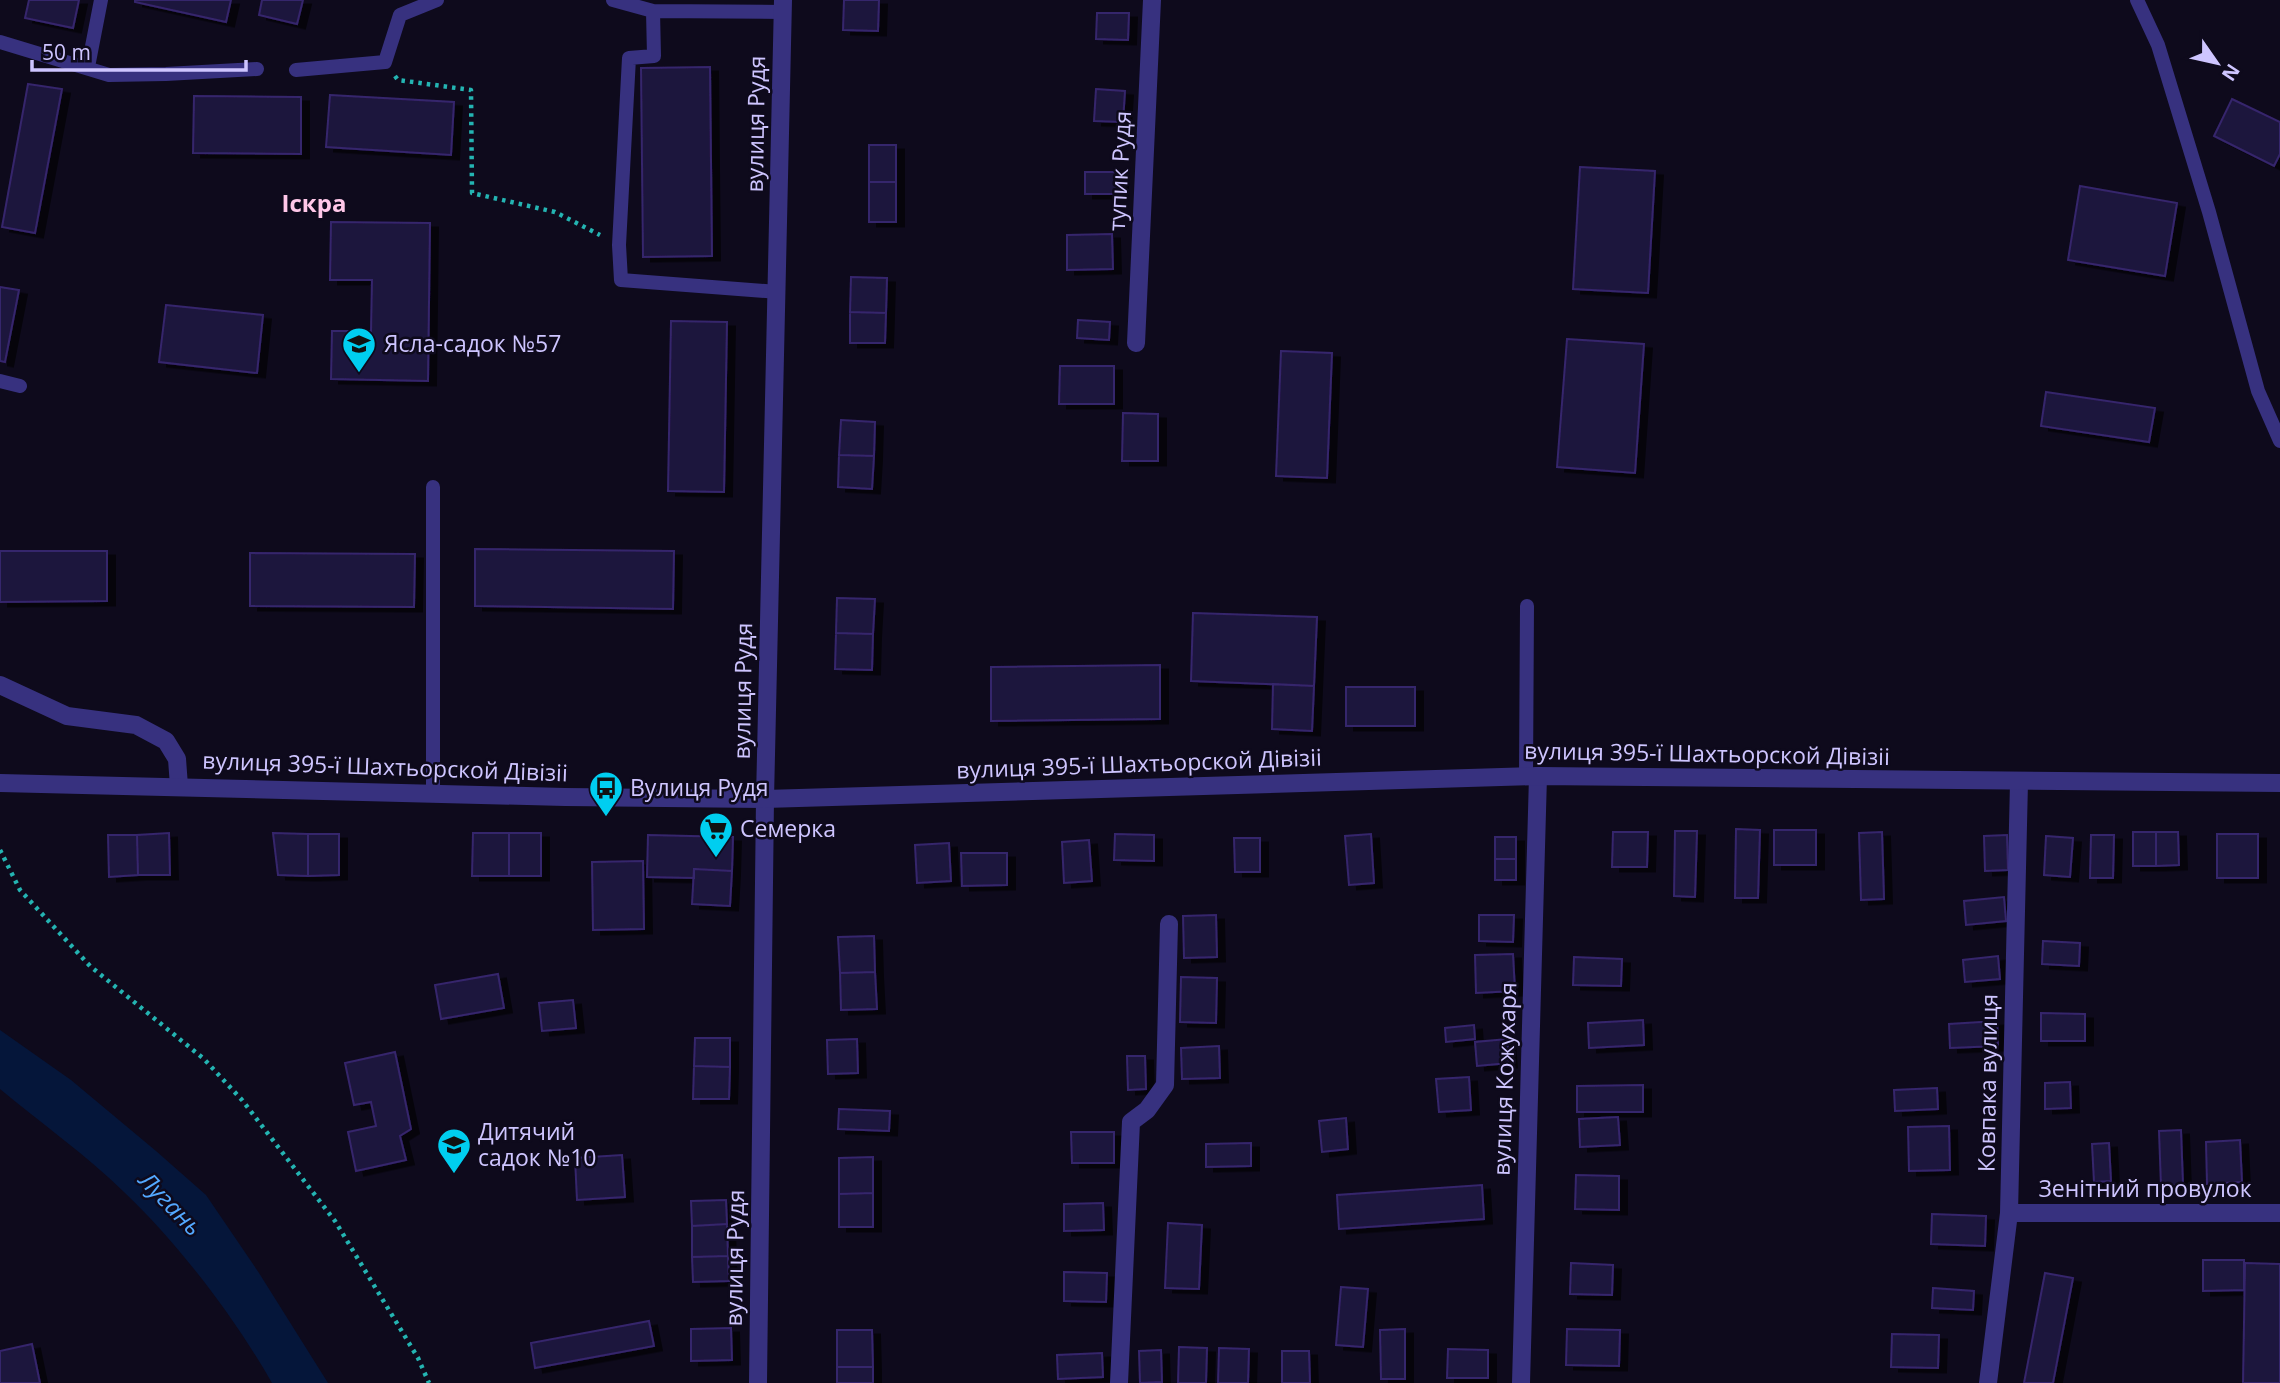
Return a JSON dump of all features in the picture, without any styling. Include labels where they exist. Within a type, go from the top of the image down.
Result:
[{"type":"street","name":"тупик Рудя","points":[[1136,343],[1152,0]]},
{"type":"street","name":"вулиця Рудя","points":[[758,1383],[765,799],[783,6]]},
{"type":"street","points":[[0,685],[67,716],[136,725],[166,741],[177,759],[179,786]]},
{"type":"street","name":"вулиця 395-ї Шахтьорской Дівізіі","points":[[0,783],[765,799],[1532,776],[2280,783]]},
{"type":"street","name":"вулиця Кожухаря","points":[[1521,1383],[1532,776]]},
{"type":"street","name":"Ковпака вулиця","points":[[1988,1383],[2009,1213],[2020,782]]},
{"type":"street","points":[[1119,1383],[1131,1122],[1147,1110],[1164,1085],[1169,924]]},
{"type":"street","name":"Зенітний провулок","points":[[2009,1213],[2280,1213]]},
{"type":"lane","points":[[88,67],[101,0]]},
{"type":"lane","points":[[296,71],[385,62],[400,15],[437,0]]},
{"type":"lane","points":[[613,0],[653,11],[783,6]]},
{"type":"lane","points":[[2137,0],[2158,45],[2210,212],[2258,391],[2280,441]]},
{"type":"lane","points":[[653,11],[654,57],[629,58],[619,246],[621,280],[778,292]]},
{"type":"lane","points":[[0,42],[109,75],[166,75],[257,69]]},
{"type":"lane","points":[[0,381],[20,386]]},
{"type":"lane","points":[[433,487],[433,793]]},
{"type":"lane","points":[[1527,606],[1532,776]]},
{"type":"path","points":[[385,62],[398,80],[471,90],[472,193],[555,212],[619,246]]},
{"type":"path","points":[[0,850],[20,890],[90,966],[204,1059],[242,1100],[335,1221],[418,1358],[429,1383]]},
{"type":"water","name":"Лугань","points":[[0,1030],[71,1080],[206,1195],[328,1383],[272,1383],[205,1283],[145,1212],[94,1165],[0,1089]]},
{"type":"building","points":[[29,0],[79,0],[73,28],[25,18]]},
{"type":"building","points":[[135,0],[231,0],[226,22]]},
{"type":"building","points":[[262,0],[303,0],[297,24],[259,15]]},
{"type":"building","points":[[844,0],[879,0],[878,31],[843,30]]},
{"type":"building","points":[[1097,13],[1129,13],[1128,40],[1096,39]]},
{"type":"building","points":[[710,67],[712,256],[643,257],[641,68]]},
{"type":"building","points":[[28,84],[62,89],[35,233],[2,227]]},
{"type":"building","points":[[1096,89],[1125,91],[1123,122],[1094,121]]},
{"type":"building","points":[[330,95],[454,102],[451,155],[326,147]]},
{"type":"building","points":[[194,96],[301,97],[301,154],[193,153]]},
{"type":"building","points":[[2232,99],[2280,122],[2280,154],[2274,166],[2214,136]]},
{"type":"building","points":[[869,145],[896,145],[896,182],[869,182]]},
{"type":"building","points":[[1580,167],[1655,171],[1648,293],[1573,289]]},
{"type":"building","points":[[1085,172],[1120,172],[1120,194],[1085,194]]},
{"type":"building","points":[[869,182],[896,182],[896,222],[869,222]]},
{"type":"building","points":[[2080,186],[2177,203],[2165,276],[2068,260]]},
{"type":"building","points":[[331,222],[430,223],[428,381],[331,379],[332,331],[371,331],[372,280],[330,280]]},
{"type":"building","points":[[1112,234],[1113,269],[1067,270],[1067,235]]},
{"type":"building","points":[[851,277],[887,278],[886,313],[850,312]]},
{"type":"building","points":[[0,287],[19,290],[5,362],[0,361]]},
{"type":"building","points":[[166,305],[263,315],[257,373],[159,362]]},
{"type":"building","points":[[850,312],[886,313],[885,343],[850,343]]},
{"type":"building","points":[[1078,320],[1110,322],[1109,340],[1077,338]]},
{"type":"building","points":[[671,321],[727,322],[724,492],[668,491]]},
{"type":"building","points":[[1567,339],[1644,344],[1635,473],[1557,467]]},
{"type":"building","points":[[1281,351],[1332,353],[1327,478],[1276,476]]},
{"type":"building","points":[[1060,366],[1114,366],[1114,404],[1059,404]]},
{"type":"building","points":[[2046,392],[2155,408],[2149,442],[2041,426]]},
{"type":"building","points":[[1123,413],[1158,414],[1158,461],[1122,461]]},
{"type":"building","points":[[841,420],[875,422],[874,456],[839,455]]},
{"type":"building","points":[[839,455],[874,456],[872,489],[838,487]]},
{"type":"building","points":[[475,549],[674,551],[673,609],[475,606]]},
{"type":"building","points":[[0,551],[107,551],[107,601],[0,602]]},
{"type":"building","points":[[250,553],[415,554],[414,607],[250,606]]},
{"type":"building","points":[[837,598],[875,599],[873,634],[836,633]]},
{"type":"building","points":[[1193,613],[1317,617],[1314,686],[1191,681]]},
{"type":"building","points":[[836,633],[873,634],[872,670],[835,669]]},
{"type":"building","points":[[1160,665],[1160,719],[991,721],[991,667]]},
{"type":"building","points":[[1273,684],[1314,686],[1312,731],[1272,729]]},
{"type":"building","points":[[1346,687],[1415,687],[1415,726],[1346,726]]},
{"type":"building","points":[[1736,829],[1760,830],[1758,898],[1735,898]]},
{"type":"building","points":[[1774,830],[1816,830],[1816,865],[1774,865]]},
{"type":"building","points":[[1675,831],[1697,831],[1695,897],[1674,896]]},
{"type":"building","points":[[1613,832],[1648,832],[1647,867],[1612,867]]},
{"type":"building","points":[[1882,832],[1884,899],[1861,900],[1859,833]]},
{"type":"building","points":[[2133,832],[2156,832],[2156,866],[2133,866]]},
{"type":"building","points":[[2156,832],[2178,832],[2179,865],[2156,866]]},
{"type":"building","points":[[169,833],[170,875],[138,875],[137,835]]},
{"type":"building","points":[[273,833],[308,834],[308,876],[278,875]]},
{"type":"building","points":[[473,833],[509,833],[509,876],[472,876]]},
{"type":"building","points":[[509,833],[541,833],[541,876],[509,876]]},
{"type":"building","points":[[308,834],[339,834],[339,875],[308,876]]},
{"type":"building","points":[[1115,834],[1154,835],[1154,861],[1114,860]]},
{"type":"building","points":[[1371,834],[1374,883],[1349,885],[1345,836]]},
{"type":"building","points":[[2217,834],[2258,834],[2258,878],[2217,878]]},
{"type":"building","points":[[108,835],[137,835],[138,875],[109,877]]},
{"type":"building","points":[[648,835],[733,837],[732,871],[694,869],[694,878],[647,877]]},
{"type":"building","points":[[2007,835],[2008,870],[1985,871],[1984,836]]},
{"type":"building","points":[[2091,835],[2114,835],[2113,878],[2090,878]]},
{"type":"building","points":[[2046,836],[2073,838],[2070,877],[2044,875]]},
{"type":"building","points":[[1495,837],[1516,837],[1516,859],[1495,859]]},
{"type":"building","points":[[1234,838],[1260,838],[1260,872],[1235,872]]},
{"type":"building","points":[[1089,840],[1092,881],[1064,883],[1062,842]]},
{"type":"building","points":[[949,843],[951,881],[917,883],[915,845]]},
{"type":"building","points":[[961,853],[1007,853],[1007,885],[962,886]]},
{"type":"building","points":[[1495,859],[1516,859],[1516,880],[1495,880]]},
{"type":"building","points":[[643,861],[644,929],[593,930],[592,862]]},
{"type":"building","points":[[694,869],[732,871],[730,906],[692,904]]},
{"type":"building","points":[[2004,897],[2006,921],[1966,925],[1964,901]]},
{"type":"building","points":[[1216,915],[1217,957],[1184,958],[1183,916]]},
{"type":"building","points":[[1479,915],[1514,915],[1513,942],[1479,941]]},
{"type":"building","points":[[874,936],[875,972],[840,973],[838,937]]},
{"type":"building","points":[[2043,941],[2080,943],[2079,966],[2042,964]]},
{"type":"building","points":[[1513,954],[1515,991],[1476,993],[1475,955]]},
{"type":"building","points":[[1998,956],[2000,979],[1965,982],[1963,960]]},
{"type":"building","points":[[1574,957],[1622,959],[1621,986],[1573,985]]},
{"type":"building","points":[[875,972],[877,1009],[841,1010],[840,973]]},
{"type":"building","points":[[498,974],[504,1008],[441,1019],[435,985]]},
{"type":"building","points":[[1181,977],[1217,978],[1216,1023],[1180,1022]]},
{"type":"building","points":[[573,1000],[576,1028],[542,1031],[539,1003]]},
{"type":"building","points":[[2041,1013],[2085,1014],[2085,1041],[2041,1041]]},
{"type":"building","points":[[1643,1020],[1644,1045],[1589,1048],[1588,1023]]},
{"type":"building","points":[[1997,1021],[1998,1046],[1950,1048],[1949,1024]]},
{"type":"building","points":[[1474,1025],[1475,1039],[1446,1042],[1445,1028]]},
{"type":"building","points":[[695,1038],[730,1038],[730,1067],[694,1066]]},
{"type":"building","points":[[857,1039],[858,1073],[828,1074],[827,1040]]},
{"type":"building","points":[[1507,1039],[1509,1063],[1477,1066],[1475,1042]]},
{"type":"building","points":[[1219,1046],[1220,1078],[1182,1079],[1181,1048]]},
{"type":"building","points":[[395,1052],[411,1129],[400,1136],[406,1160],[356,1171],[348,1132],[376,1126],[371,1102],[354,1105],[345,1063]]},
{"type":"building","points":[[1127,1056],[1145,1056],[1146,1089],[1128,1090]]},
{"type":"building","points":[[694,1066],[730,1067],[729,1099],[693,1099]]},
{"type":"building","points":[[1469,1077],[1471,1110],[1439,1112],[1436,1079]]},
{"type":"building","points":[[2070,1082],[2071,1108],[2045,1109],[2045,1083]]},
{"type":"building","points":[[1643,1085],[1643,1112],[1577,1112],[1577,1086]]},
{"type":"building","points":[[1937,1088],[1938,1109],[1895,1111],[1894,1090]]},
{"type":"building","points":[[839,1109],[890,1111],[889,1131],[838,1129]]},
{"type":"building","points":[[1618,1117],[1620,1145],[1580,1147],[1579,1119]]},
{"type":"building","points":[[1346,1118],[1348,1149],[1322,1152],[1319,1121]]},
{"type":"building","points":[[1949,1126],[1950,1170],[1909,1171],[1908,1127]]},
{"type":"building","points":[[2181,1130],[2183,1185],[2161,1186],[2159,1131]]},
{"type":"building","points":[[1071,1132],[1114,1132],[1114,1163],[1072,1163]]},
{"type":"building","points":[[2240,1140],[2242,1182],[2207,1184],[2206,1142]]},
{"type":"building","points":[[1251,1143],[1251,1166],[1206,1167],[1206,1144]]},
{"type":"building","points":[[2109,1143],[2111,1181],[2094,1182],[2092,1144]]},
{"type":"building","points":[[622,1155],[625,1197],[577,1200],[575,1158]]},
{"type":"building","points":[[873,1157],[873,1193],[839,1194],[839,1158]]},
{"type":"building","points":[[1576,1175],[1619,1176],[1619,1210],[1575,1209]]},
{"type":"building","points":[[1482,1185],[1484,1219],[1339,1229],[1337,1195]]},
{"type":"building","points":[[873,1193],[873,1227],[839,1227],[839,1194]]},
{"type":"building","points":[[726,1200],[727,1224],[692,1226],[691,1201]]},
{"type":"building","points":[[1103,1203],[1104,1230],[1064,1231],[1064,1204]]},
{"type":"building","points":[[1932,1214],[1986,1216],[1985,1246],[1931,1244]]},
{"type":"building","points":[[1168,1223],[1202,1225],[1199,1289],[1165,1288]]},
{"type":"building","points":[[727,1224],[728,1256],[692,1257],[692,1226]]},
{"type":"building","points":[[728,1256],[729,1281],[693,1282],[692,1257]]},
{"type":"building","points":[[2203,1260],[2244,1260],[2244,1290],[2203,1291]]},
{"type":"building","points":[[1571,1263],[1613,1265],[1612,1295],[1570,1294]]},
{"type":"building","points":[[2245,1263],[2280,1264],[2280,1383],[2243,1383]]},
{"type":"building","points":[[1064,1272],[1107,1273],[1106,1302],[1064,1301]]},
{"type":"building","points":[[2045,1273],[2073,1278],[2053,1383],[2024,1383]]},
{"type":"building","points":[[1341,1287],[1368,1289],[1363,1347],[1336,1345]]},
{"type":"building","points":[[1933,1288],[1974,1291],[1973,1310],[1932,1308]]},
{"type":"building","points":[[649,1321],[654,1346],[535,1368],[531,1343]]},
{"type":"building","points":[[731,1328],[732,1360],[691,1361],[691,1329]]},
{"type":"building","points":[[1405,1329],[1405,1379],[1381,1379],[1380,1330]]},
{"type":"building","points":[[1567,1329],[1620,1330],[1619,1366],[1566,1365]]},
{"type":"building","points":[[837,1330],[872,1330],[873,1367],[837,1367]]},
{"type":"building","points":[[1892,1334],[1939,1335],[1938,1368],[1891,1367]]},
{"type":"building","points":[[32,1344],[40,1383],[0,1383],[0,1351]]},
{"type":"building","points":[[1179,1347],[1207,1348],[1206,1383],[1178,1383]]},
{"type":"building","points":[[1219,1348],[1249,1349],[1248,1383],[1218,1383]]},
{"type":"building","points":[[1448,1349],[1488,1350],[1488,1378],[1447,1378]]},
{"type":"building","points":[[1161,1350],[1162,1382],[1140,1383],[1139,1351]]},
{"type":"building","points":[[1282,1351],[1309,1351],[1310,1383],[1282,1383]]},
{"type":"building","points":[[1102,1353],[1103,1377],[1058,1379],[1057,1355]]},
{"type":"building","points":[[837,1367],[873,1367],[873,1383],[837,1383]]},
{"type":"place","name":"Ясла-садок №57","points":[[359,374]]},
{"type":"place","name":"Вулиця Рудя","points":[[606,818]]},
{"type":"place","name":"Семерка","points":[[716,859]]},
{"type":"place","name":"Дитячий садок №10","points":[[454,1175]]},
{"type":"district","name":"Іскра","points":[[314,204]]}]
